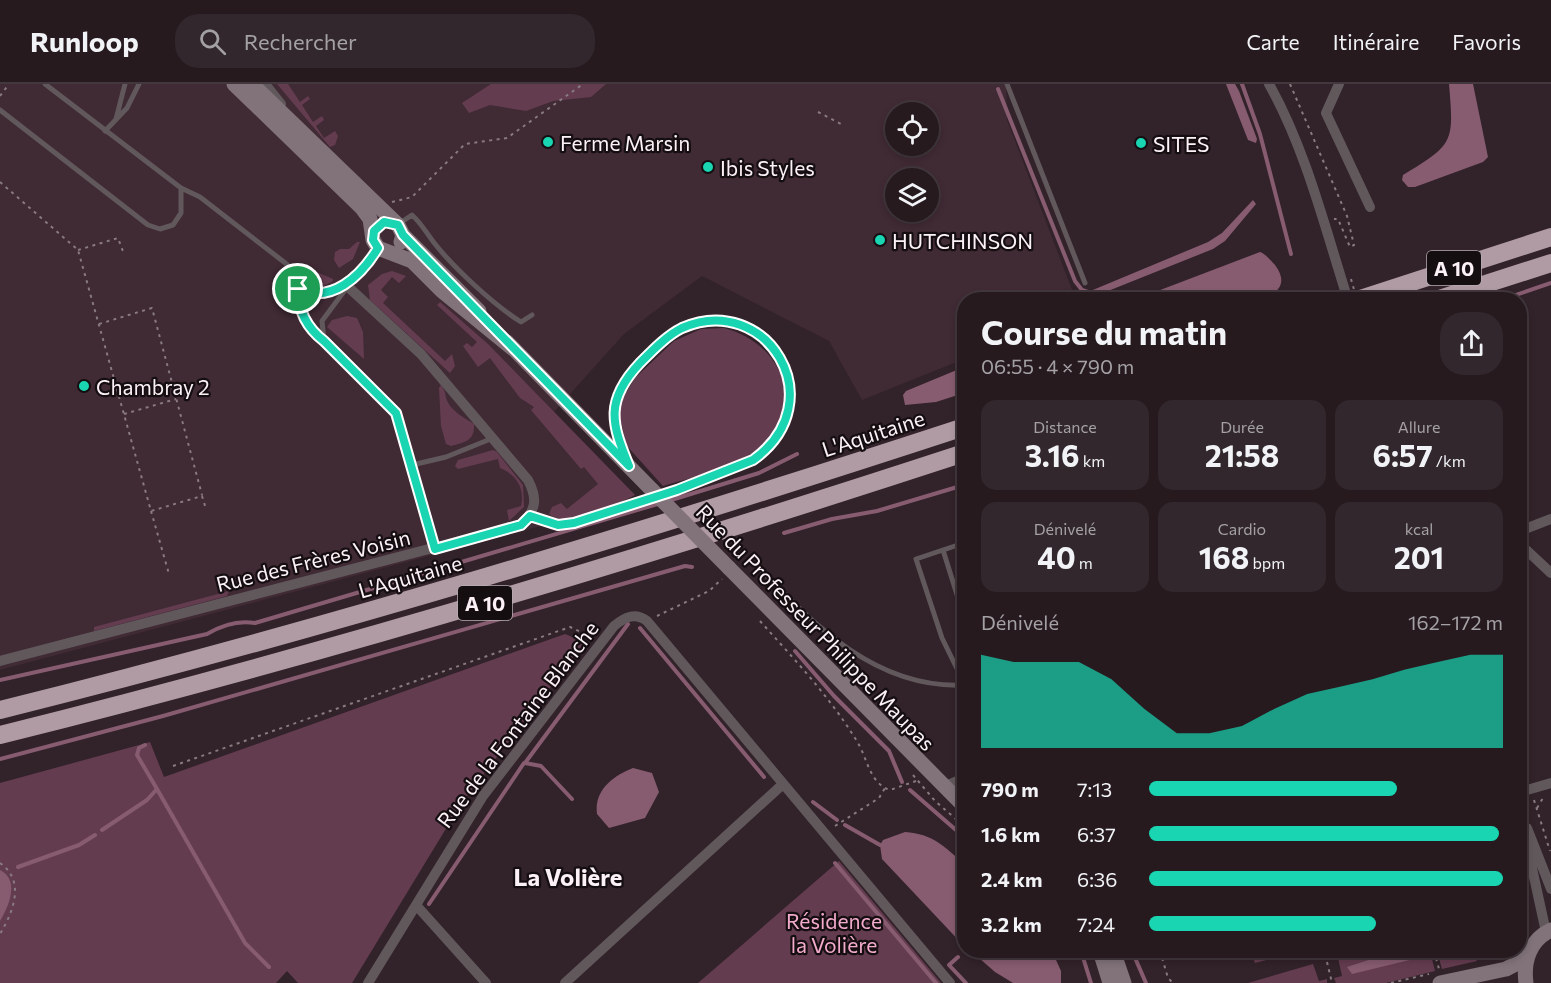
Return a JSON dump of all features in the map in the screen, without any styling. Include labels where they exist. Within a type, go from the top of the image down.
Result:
[{"type":"highway","name":"A 10","points":[[1382,292],[1551,237]]},
{"type":"highway","name":"A 10","points":[[1461,292],[1551,263]]},
{"type":"highway","name":"L'Aquitaine","points":[[0,710],[304,630],[537,563],[957,429]]},
{"type":"highway","name":"A 10","points":[[0,735],[221,678],[437,618],[695,540],[957,455]]},
{"type":"highway","points":[[0,697],[94,686]]},
{"type":"street","points":[[234,84],[362,208],[370,219],[380,245]]},
{"type":"street","name":"Rue du Professeur Philippe Maupas","points":[[252,84],[398,227],[512,348],[629,466],[723,573],[957,800]]},
{"type":"street","name":"Rue du Professeur Philippe Maupas","points":[[265,84],[302,131]]},
{"type":"street","points":[[1269,84],[1294,138],[1346,281],[1347,292]]},
{"type":"street","points":[[1339,84],[1326,113],[1370,207]]},
{"type":"street","points":[[380,245],[398,247],[398,227],[379,224],[380,245],[370,262],[345,284],[421,354],[493,438],[532,488],[535,508],[530,516]]},
{"type":"street","name":"Rue du Professeur Philippe Maupas","points":[[380,245],[412,261],[442,291],[512,348]]},
{"type":"street","name":"Rue des Frères Voisin","points":[[0,661],[435,549],[521,525],[530,516]]},
{"type":"street","points":[[1527,528],[1551,519]]},
{"type":"street","points":[[1527,551],[1551,573]]},
{"type":"street","name":"Rue de la Fontaine Blanche","points":[[375,980],[416,905],[483,796],[623,619],[640,616],[647,621]]},
{"type":"street","points":[[647,621],[950,983]]},
{"type":"street","points":[[943,787],[957,781]]},
{"type":"street","points":[[565,983],[783,784]]},
{"type":"street","points":[[1527,789],[1550,788]]},
{"type":"street","points":[[1527,828],[1551,889]]},
{"type":"street","points":[[1526,983],[1527,958],[1531,948],[1548,931],[1527,842]]},
{"type":"street","points":[[416,905],[486,983]]},
{"type":"street","points":[[1102,958],[1110,983]]},
{"type":"street","points":[[1115,958],[1124,983]]},
{"type":"street","points":[[1440,977],[1506,969],[1527,958]]},
{"type":"lane","points":[[45,84],[182,188],[200,197],[293,269],[298,289],[298,304],[311,331],[324,341],[396,413],[435,549]]},
{"type":"lane","points":[[116,120],[122,105],[125,84]]},
{"type":"lane","points":[[105,131],[127,108],[139,84]]},
{"type":"lane","points":[[1007,84],[1085,283]]},
{"type":"lane","points":[[0,110],[147,225],[160,229],[173,225],[181,213],[182,188]]},
{"type":"lane","points":[[398,227],[412,215],[425,227],[435,243],[503,311],[521,322],[532,315]]},
{"type":"lane","points":[[298,289],[311,295],[326,294],[345,284],[345,291],[322,321],[324,341]]},
{"type":"lane","points":[[530,516],[558,525],[574,523],[677,490],[753,460],[764,452],[781,430],[790,407],[788,376],[773,348],[748,329],[721,322],[698,323],[670,335],[632,372],[618,393],[614,425],[629,466]]},
{"type":"lane","points":[[412,465],[446,457],[493,438]]},
{"type":"lane","points":[[957,545],[916,559],[942,639],[957,670]]},
{"type":"lane","points":[[944,550],[957,594]]},
{"type":"lane","points":[[759,568],[834,640],[864,660],[893,674],[924,682],[957,684]]},
{"type":"path","points":[[386,207],[395,200],[412,197],[465,144],[507,138],[583,84]]},
{"type":"path","points":[[1290,84],[1347,216],[1354,245],[1350,247],[1338,219],[1331,220]]},
{"type":"path","points":[[0,96],[9,85],[12,89]]},
{"type":"path","points":[[818,112],[843,125]]},
{"type":"path","points":[[0,182],[78,250],[169,574]]},
{"type":"path","points":[[78,250],[118,237],[124,254]]},
{"type":"path","points":[[1346,281],[1352,292]]},
{"type":"path","points":[[99,324],[152,308],[206,509]]},
{"type":"path","points":[[124,414],[177,399]]},
{"type":"path","points":[[151,511],[202,496]]},
{"type":"path","points":[[647,621],[709,591],[723,573]]},
{"type":"path","name":"Rue du Professeur Philippe Maupas","points":[[723,573],[729,587]]},
{"type":"path","name":"Rue du Professeur Philippe Maupas","points":[[758,618],[791,655],[842,720],[858,742],[873,776],[885,788],[897,788],[916,781],[957,819]]},
{"type":"path","points":[[173,766],[570,627],[603,642]]},
{"type":"path","points":[[1527,778],[1551,854]]},
{"type":"path","points":[[826,834],[879,798],[885,788]]},
{"type":"path","points":[[1537,808],[1550,788]]},
{"type":"path","points":[[0,863],[14,878],[16,891],[8,921],[0,934]]},
{"type":"path","points":[[1162,958],[1168,978],[1173,983]]},
{"type":"path","points":[[1436,958],[1440,977]]},
{"type":"path","points":[[1327,962],[1332,983]]},
{"type":"shaded area","points":[[0,84],[1006,84],[1007,120],[1073,292],[957,292],[957,362],[862,400],[829,341],[702,276],[624,334],[554,412],[635,495],[609,508],[0,670]]},
{"type":"shaded area","points":[[1226,84],[1235,84],[1239,91],[1257,139],[1256,143],[1248,140]]},
{"type":"shaded area","points":[[1449,84],[1473,84],[1488,157],[1483,162],[1415,187],[1408,187],[1402,180],[1403,175],[1432,156],[1447,140],[1451,119]]},
{"type":"shaded area","points":[[1253,200],[1256,204],[1225,241],[1213,249],[1106,292],[1088,292],[1208,242],[1222,233]]},
{"type":"shaded area","points":[[1260,252],[1275,265],[1281,278],[1281,283],[1275,292],[1155,292]]},
{"type":"shaded area","points":[[957,370],[957,395],[936,402],[905,405],[903,395],[906,391]]},
{"type":"shaded area","points":[[633,768],[652,773],[659,792],[645,818],[609,828],[597,814],[599,798],[606,785]]},
{"type":"shaded area","points":[[905,832],[915,833],[931,838],[957,858],[957,939],[882,859],[880,845],[883,840]]},
{"type":"shaded area","points":[[0,870],[10,880],[11,894],[0,921]]},
{"type":"shaded area","points":[[979,958],[1055,958],[1061,971],[1061,983],[1013,983],[995,972]]},
{"type":"shaded area","points":[[1375,958],[1418,958],[1352,974],[1347,967]]},
{"type":"green space","points":[[277,84],[288,84],[300,102],[308,96],[310,99],[302,105],[313,122],[322,116],[324,120],[316,126],[324,138],[335,131],[338,136],[335,145],[330,147]]},
{"type":"green space","points":[[491,84],[606,84],[591,97],[553,101],[526,111],[490,105],[469,113],[462,103]]},
{"type":"green space","points":[[360,242],[353,259],[339,268],[334,260],[335,252],[340,249],[349,249]]},
{"type":"green space","points":[[303,266],[333,281],[318,289],[309,287],[297,268]]},
{"type":"green space","points":[[392,271],[406,276],[399,283],[392,277],[381,290],[388,297],[383,303],[445,361],[452,354],[455,366],[450,373],[370,300],[368,285],[382,274]]},
{"type":"green space","points":[[440,302],[488,344],[635,495],[592,514],[579,517],[557,518],[549,514],[552,507],[561,503],[567,509],[598,484],[584,467],[581,469],[531,410],[534,407],[520,398],[490,358],[478,367],[463,346],[467,343],[472,347],[477,342],[437,305]]},
{"type":"green space","points":[[347,316],[357,318],[363,332],[364,359],[327,327],[332,320]]},
{"type":"green space","points":[[724,328],[744,336],[760,347],[773,361],[782,377],[785,394],[783,412],[775,430],[751,455],[727,467],[663,486],[626,445],[619,411],[622,399],[635,378],[674,341],[701,329]]},
{"type":"green space","points":[[441,385],[451,407],[474,424],[473,434],[465,442],[451,446],[446,444],[441,426],[439,388]]},
{"type":"green space","points":[[493,450],[523,485],[524,507],[509,521],[507,510],[521,506],[521,488],[511,475],[500,468],[498,459],[458,469],[455,466],[458,460]]},
{"type":"green space","points":[[229,591],[227,596],[94,631],[94,627]]},
{"type":"green space","points":[[565,634],[585,642],[461,804],[352,983],[298,983],[287,971],[276,983],[0,983],[0,783],[150,742],[164,777]]},
{"type":"green space","name":"Résidence la Volière","points":[[839,861],[941,983],[698,983]]},
{"type":"green space","points":[[1253,958],[1274,958],[1255,963]]},
{"type":"green space","points":[[1338,958],[1432,958],[1435,971],[1386,983],[1336,983],[1334,978],[1342,976]]},
{"type":"green space","points":[[1439,958],[1475,958],[1477,961],[1442,969]]},
{"type":"green space","points":[[1313,964],[1319,981],[1327,979],[1327,983],[1248,983]]},
{"type":"waterway","points":[[1242,84],[1260,134],[1291,254]]},
{"type":"waterway","points":[[998,89],[1075,281],[1082,290],[1088,292]]},
{"type":"waterway","points":[[1525,292],[1551,283]]},
{"type":"waterway","points":[[668,501],[759,473],[797,454]]},
{"type":"waterway","points":[[784,533],[832,519],[877,511],[957,487]]},
{"type":"waterway","points":[[0,680],[207,634],[230,624],[255,623],[661,503]]},
{"type":"waterway","points":[[0,759],[163,716],[685,566],[692,567]]},
{"type":"waterway","points":[[572,799],[541,766],[525,763],[628,624]]},
{"type":"waterway","points":[[640,628],[764,777]]},
{"type":"waterway","points":[[795,651],[834,696],[889,751],[902,782]]},
{"type":"waterway","points":[[102,830],[147,800],[157,789],[137,755],[139,748],[145,745]]},
{"type":"waterway","points":[[429,904],[524,763]]},
{"type":"waterway","points":[[157,789],[245,943],[269,967]]},
{"type":"waterway","points":[[910,790],[957,831]]},
{"type":"waterway","points":[[813,802],[837,820]]},
{"type":"waterway","points":[[845,825],[880,845]]},
{"type":"waterway","points":[[18,867],[79,845],[95,835]]},
{"type":"waterway","points":[[835,863],[936,983]]},
{"type":"waterway","points":[[957,958],[949,965],[966,983]]},
{"type":"waterway","points":[[1083,958],[1091,983]]},
{"type":"waterway","points":[[1135,958],[1146,983]]},
{"type":"place","name":"Ferme Marsin","points":[[548,142]]},
{"type":"place","name":"SITES","points":[[1141,143]]},
{"type":"place","name":"Ibis Styles","points":[[708,167]]},
{"type":"place","name":"HUTCHINSON","points":[[880,240]]},
{"type":"place","name":"Chambray 2","points":[[84,386]]},
{"type":"district","name":"La Volière","points":[[568,876]]},
{"type":"route","points":[[384,222],[393,222],[512,348],[629,466],[616,434],[613,417],[614,405],[622,384],[670,335],[698,323],[736,324],[757,334],[773,348],[786,370],[789,382],[791,395],[787,419],[773,442],[753,460],[677,490],[574,523],[558,525],[530,516],[521,525],[435,549],[396,413],[324,341],[311,331],[298,304],[298,289],[311,295],[326,294],[338,289],[370,262],[378,248],[373,240],[376,227],[384,222]]}]
